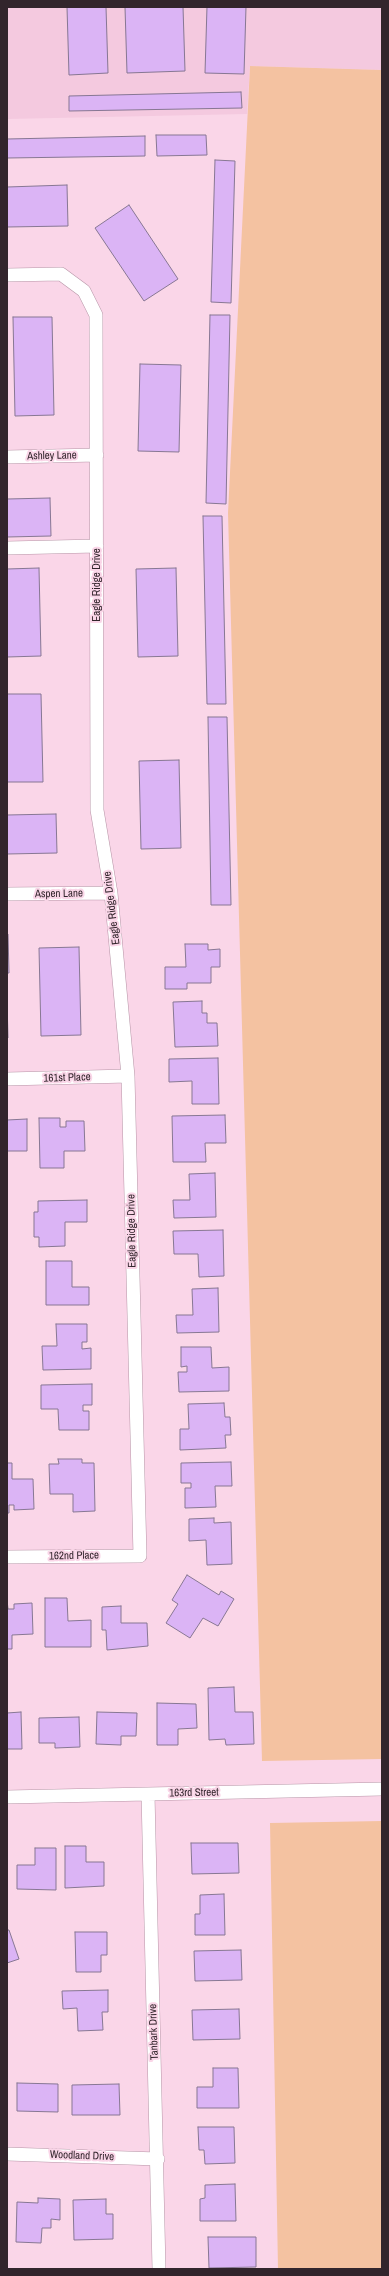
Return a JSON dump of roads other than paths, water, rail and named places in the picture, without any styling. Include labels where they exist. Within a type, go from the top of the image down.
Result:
[{"type":"street","name":"Eagle Ridge Drive","points":[[7,275],[61,274],[84,291],[96,315],[97,810],[111,893],[128,1076],[140,1556]]},
{"type":"street","name":"Ashley Lane","points":[[7,457],[97,455]]},
{"type":"street","points":[[7,548],[97,546]]},
{"type":"street","name":"Aspen Lane","points":[[7,894],[111,893]]},
{"type":"street","name":"161st Place","points":[[7,1079],[128,1076]]},
{"type":"street","name":"162nd Place","points":[[7,1557],[140,1556]]},
{"type":"street","name":"163rd Street","points":[[7,1797],[382,1789]]},
{"type":"street","name":"Tanbark Drive","points":[[148,1794],[158,2158],[159,2269]]},
{"type":"street","name":"Woodland Drive","points":[[7,2154],[158,2158]]}]
